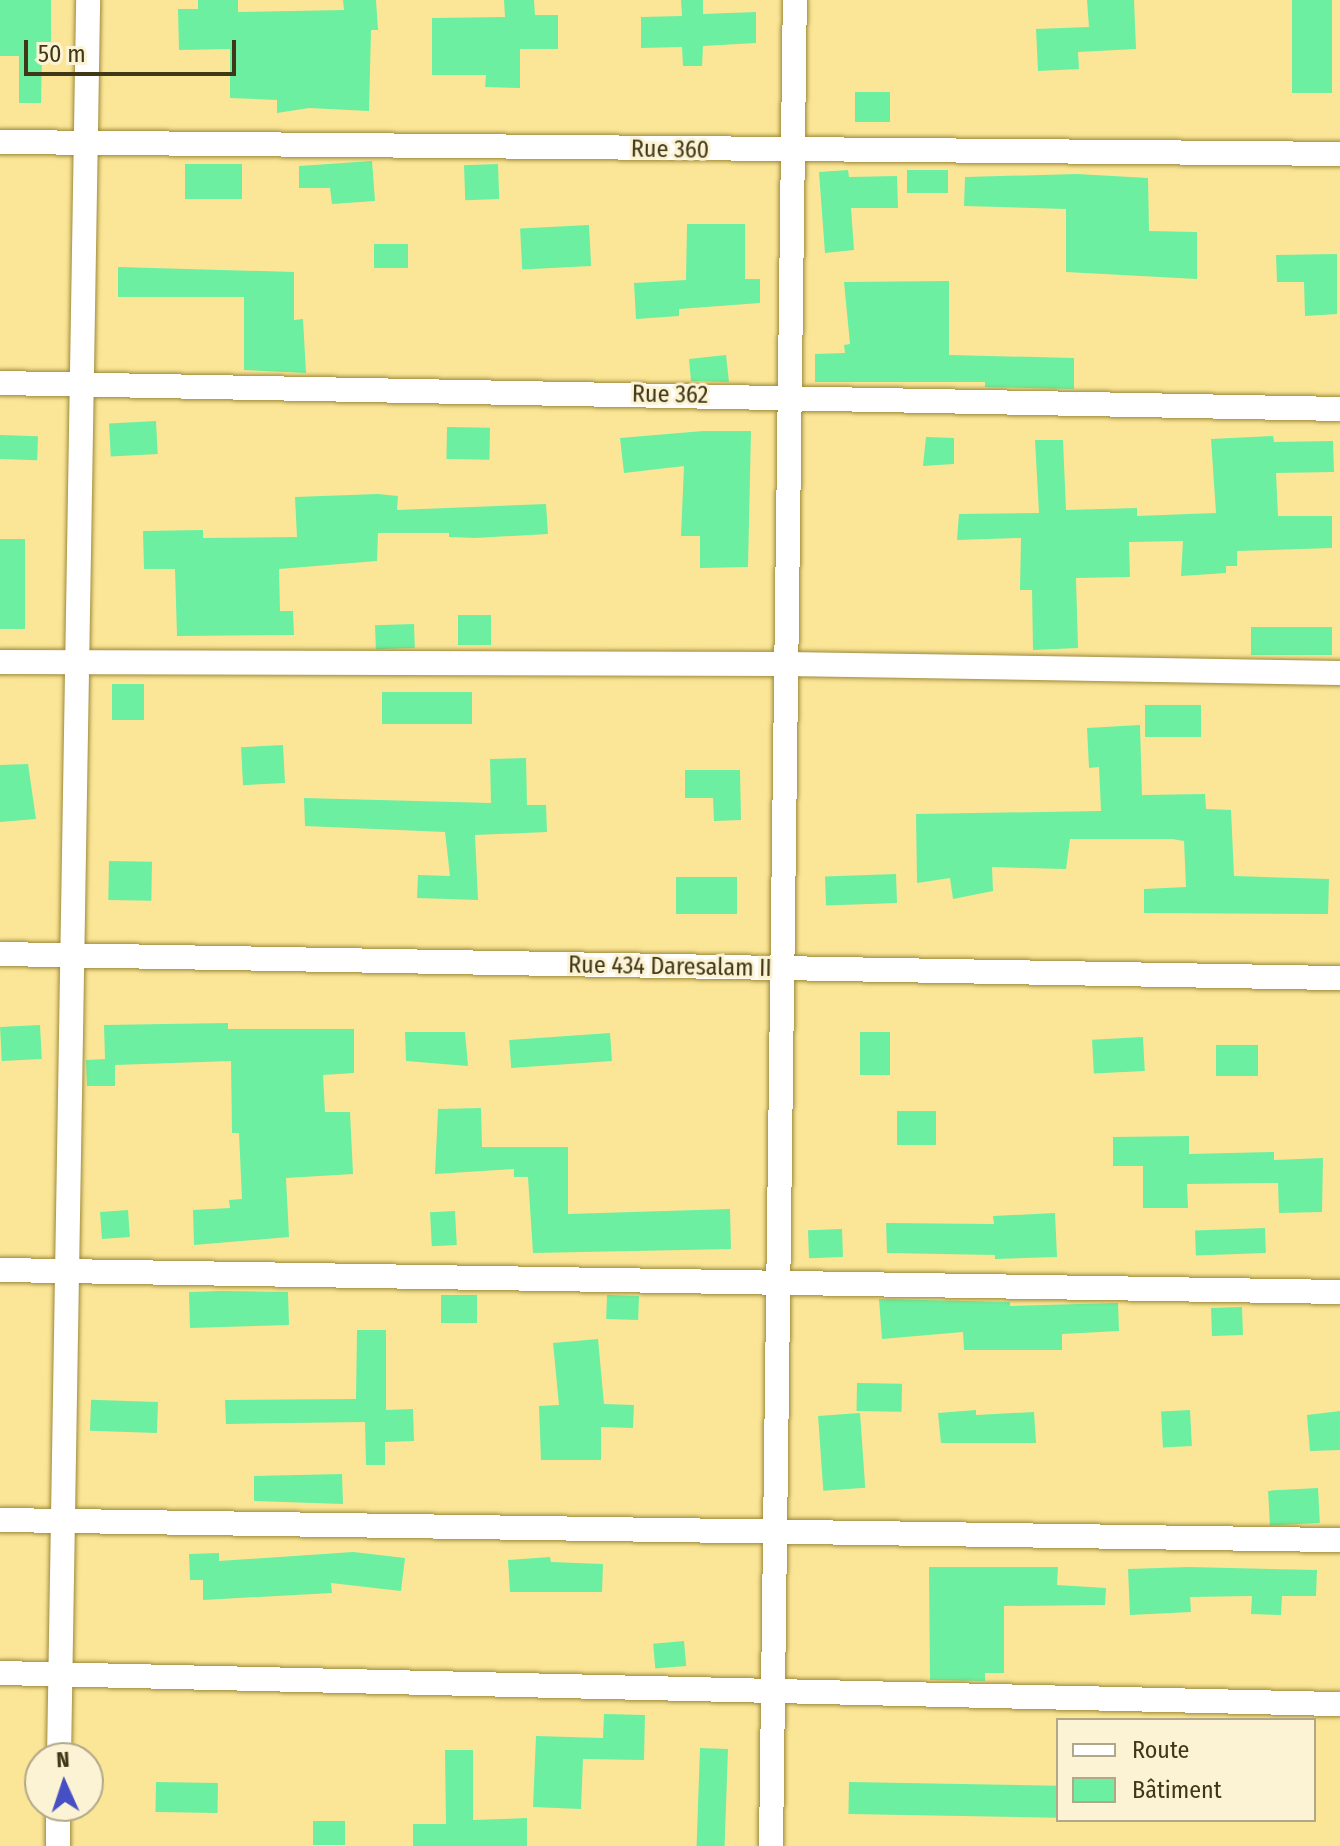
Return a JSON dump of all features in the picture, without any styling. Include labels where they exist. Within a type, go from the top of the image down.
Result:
[{"type":"street","points":[[59,1742],[88,0]]},
{"type":"street","points":[[771,1846],[795,0]]},
{"type":"street","name":"Rue 360","points":[[0,142],[1340,154]]},
{"type":"street","name":"Rue 362","points":[[0,383],[1340,409]]},
{"type":"street","points":[[0,662],[77,665],[786,664],[1340,673]]},
{"type":"street","name":"Rue 434 Daresalam II","points":[[0,954],[1340,978]]},
{"type":"street","points":[[0,1270],[1340,1292]]},
{"type":"street","points":[[0,1520],[775,1535],[1340,1540]]},
{"type":"street","points":[[0,1673],[773,1694],[1340,1704]]},
{"type":"street","points":[[58,1822],[58,1846]]},
{"type":"building","points":[[0,0],[51,0],[51,56],[42,56],[41,103],[19,103],[19,56],[0,56]]},
{"type":"building","points":[[198,0],[238,0],[238,12],[344,10],[343,0],[376,0],[378,30],[371,30],[369,111],[309,108],[277,113],[277,100],[230,98],[230,49],[179,50],[178,9],[198,9]]},
{"type":"building","points":[[504,0],[534,0],[535,15],[558,15],[558,49],[520,49],[520,88],[485,87],[486,75],[432,75],[432,18],[505,17]]},
{"type":"building","points":[[681,0],[703,0],[703,14],[756,12],[756,43],[703,46],[702,66],[683,66],[682,47],[641,48],[641,17],[682,16]]},
{"type":"building","points":[[1087,0],[1134,0],[1136,49],[1078,52],[1079,69],[1038,71],[1036,29],[1089,27]]},
{"type":"building","points":[[1292,0],[1332,0],[1332,93],[1292,93]]},
{"type":"building","points":[[855,92],[890,92],[890,122],[855,122]]},
{"type":"building","points":[[372,161],[375,201],[332,204],[330,188],[299,188],[299,166]]},
{"type":"building","points":[[185,164],[242,164],[242,199],[185,199]]},
{"type":"building","points":[[498,164],[499,199],[465,200],[464,165]]},
{"type":"building","points":[[848,170],[849,177],[897,176],[898,208],[851,208],[854,250],[825,253],[819,172]]},
{"type":"building","points":[[907,170],[948,170],[948,193],[907,193]]},
{"type":"building","points":[[1077,174],[1148,178],[1149,231],[1197,232],[1197,279],[1066,272],[1066,209],[964,206],[965,177]]},
{"type":"building","points":[[687,224],[745,224],[745,279],[760,279],[760,303],[679,309],[679,316],[636,319],[634,283],[686,280]]},
{"type":"building","points":[[589,225],[591,266],[522,270],[520,229]]},
{"type":"building","points":[[374,244],[408,244],[408,268],[374,268]]},
{"type":"building","points":[[1337,254],[1337,314],[1305,316],[1304,282],[1277,282],[1276,255]]},
{"type":"building","points":[[118,267],[294,272],[294,320],[303,319],[306,373],[244,370],[244,297],[118,297]]},
{"type":"building","points":[[949,281],[949,355],[1074,358],[1074,389],[985,387],[985,382],[815,382],[815,354],[845,353],[844,345],[850,344],[844,282]]},
{"type":"building","points":[[726,355],[729,382],[691,381],[689,359]]},
{"type":"building","points":[[156,421],[158,454],[111,456],[109,423]]},
{"type":"building","points":[[447,427],[490,428],[489,460],[446,459]]},
{"type":"building","points":[[703,431],[751,431],[748,567],[700,568],[700,536],[681,536],[684,466],[624,473],[620,438]]},
{"type":"building","points":[[0,435],[38,436],[37,460],[0,459]]},
{"type":"building","points":[[1273,436],[1274,442],[1333,441],[1334,472],[1276,473],[1278,516],[1332,516],[1332,548],[1237,551],[1237,566],[1226,566],[1226,573],[1181,576],[1183,541],[1129,542],[1130,577],[1076,578],[1078,648],[1033,650],[1032,590],[1020,590],[1021,538],[957,540],[959,514],[1039,513],[1035,440],[1063,440],[1066,510],[1137,508],[1137,516],[1216,513],[1211,439]]},
{"type":"building","points":[[926,437],[954,438],[954,464],[923,466]]},
{"type":"building","points":[[398,496],[397,510],[546,504],[548,534],[475,538],[449,537],[449,533],[378,533],[377,561],[279,569],[280,611],[293,611],[294,635],[177,636],[175,569],[144,569],[143,531],[203,530],[203,538],[297,537],[295,497]]},
{"type":"building","points":[[0,539],[25,539],[25,629],[0,629]]},
{"type":"building","points":[[458,615],[491,615],[491,645],[458,645]]},
{"type":"building","points":[[414,624],[415,648],[376,649],[375,625]]},
{"type":"building","points":[[1251,627],[1332,627],[1332,655],[1251,655]]},
{"type":"building","points":[[112,684],[144,684],[144,720],[112,720]]},
{"type":"building","points":[[382,692],[472,692],[472,724],[382,724]]},
{"type":"building","points":[[1145,705],[1201,705],[1201,737],[1145,737]]},
{"type":"building","points":[[1140,725],[1142,795],[1205,794],[1206,809],[1231,810],[1234,876],[1329,879],[1328,914],[1144,913],[1144,889],[1186,887],[1184,841],[1172,839],[1070,839],[1066,869],[992,867],[993,891],[953,899],[950,878],[917,883],[916,814],[1101,811],[1099,767],[1089,768],[1087,728]]},
{"type":"building","points":[[283,745],[285,783],[243,785],[241,747]]},
{"type":"building","points":[[526,758],[527,805],[546,805],[547,832],[475,835],[478,900],[417,898],[418,875],[450,876],[445,832],[305,826],[304,798],[491,803],[490,759]]},
{"type":"building","points":[[28,764],[36,819],[0,822],[0,765]]},
{"type":"building","points":[[685,770],[740,770],[741,820],[714,821],[713,798],[685,798]]},
{"type":"building","points":[[109,861],[152,862],[151,901],[108,900]]},
{"type":"building","points":[[896,874],[897,903],[826,905],[825,876]]},
{"type":"building","points":[[676,877],[737,877],[737,914],[676,914]]},
{"type":"building","points":[[228,1023],[228,1029],[354,1029],[354,1073],[323,1075],[325,1112],[350,1112],[353,1174],[286,1178],[289,1237],[194,1245],[193,1210],[230,1208],[229,1200],[242,1199],[239,1133],[232,1133],[231,1061],[115,1065],[115,1086],[87,1086],[86,1060],[105,1059],[104,1025]]},
{"type":"building","points":[[40,1025],[42,1059],[2,1061],[0,1027]]},
{"type":"building","points":[[405,1032],[465,1032],[468,1066],[406,1061]]},
{"type":"building","points":[[860,1032],[890,1032],[890,1075],[860,1075]]},
{"type":"building","points":[[610,1033],[612,1061],[511,1068],[509,1040]]},
{"type":"building","points":[[1143,1037],[1145,1071],[1094,1074],[1092,1040]]},
{"type":"building","points":[[1216,1045],[1258,1045],[1258,1076],[1216,1076]]},
{"type":"building","points":[[481,1108],[482,1147],[568,1147],[568,1214],[730,1209],[731,1249],[533,1253],[528,1177],[514,1177],[514,1169],[435,1174],[438,1109]]},
{"type":"building","points":[[897,1111],[936,1111],[936,1145],[897,1145]]},
{"type":"building","points":[[1189,1136],[1189,1154],[1274,1152],[1274,1160],[1323,1158],[1322,1212],[1279,1213],[1278,1183],[1187,1184],[1188,1208],[1143,1208],[1143,1166],[1113,1166],[1113,1137]]},
{"type":"building","points":[[128,1210],[130,1237],[102,1239],[100,1212]]},
{"type":"building","points":[[455,1211],[457,1245],[432,1246],[430,1212]]},
{"type":"building","points":[[1055,1213],[1057,1257],[995,1259],[995,1255],[887,1253],[886,1223],[994,1224],[993,1216]]},
{"type":"building","points":[[1265,1228],[1266,1253],[1196,1255],[1195,1230]]},
{"type":"building","points":[[842,1229],[843,1257],[809,1258],[808,1230]]},
{"type":"building","points":[[189,1292],[288,1292],[289,1325],[190,1328]]},
{"type":"building","points":[[441,1295],[477,1295],[477,1323],[441,1323]]},
{"type":"building","points":[[607,1295],[639,1296],[638,1320],[606,1319]]},
{"type":"building","points":[[879,1299],[1010,1302],[1010,1306],[1118,1303],[1119,1331],[1062,1334],[1062,1350],[964,1350],[963,1332],[882,1339]]},
{"type":"building","points":[[1242,1307],[1243,1335],[1212,1336],[1211,1308]]},
{"type":"building","points":[[357,1330],[386,1330],[386,1410],[413,1409],[414,1441],[385,1442],[385,1465],[366,1465],[365,1422],[226,1424],[225,1400],[356,1399]]},
{"type":"building","points":[[598,1339],[604,1404],[634,1405],[633,1428],[601,1427],[601,1460],[541,1460],[539,1406],[559,1405],[553,1343]]},
{"type":"building","points":[[857,1383],[902,1384],[902,1412],[857,1411]]},
{"type":"building","points":[[91,1400],[158,1402],[157,1433],[90,1431]]},
{"type":"building","points":[[976,1410],[976,1415],[1034,1412],[1036,1443],[941,1443],[938,1413]]},
{"type":"building","points":[[1190,1410],[1192,1446],[1163,1447],[1161,1412]]},
{"type":"building","points":[[1340,1411],[1340,1450],[1310,1451],[1307,1415]]},
{"type":"building","points":[[860,1413],[865,1488],[823,1491],[818,1416]]},
{"type":"building","points":[[342,1474],[343,1504],[254,1501],[254,1476]]},
{"type":"building","points":[[1318,1488],[1320,1523],[1270,1526],[1268,1491]]},
{"type":"building","points":[[353,1552],[405,1558],[401,1591],[331,1583],[332,1593],[203,1600],[203,1580],[190,1580],[189,1554],[219,1553],[219,1561]]},
{"type":"building","points":[[550,1557],[551,1562],[603,1564],[602,1592],[510,1592],[508,1560]]},
{"type":"building","points":[[929,1567],[1058,1567],[1057,1585],[1106,1588],[1105,1605],[1004,1606],[1004,1673],[985,1673],[985,1681],[930,1680]]},
{"type":"building","points":[[1128,1569],[1317,1570],[1316,1596],[1282,1596],[1281,1615],[1251,1614],[1252,1596],[1190,1597],[1191,1612],[1130,1615]]},
{"type":"building","points":[[684,1641],[686,1666],[655,1669],[653,1644]]},
{"type":"building","points":[[604,1714],[645,1715],[644,1760],[583,1759],[581,1809],[533,1807],[536,1736],[603,1738]]},
{"type":"building","points":[[700,1748],[728,1749],[725,1846],[697,1846]]},
{"type":"building","points":[[445,1750],[473,1750],[473,1820],[527,1818],[527,1846],[413,1846],[413,1824],[446,1824]]},
{"type":"building","points":[[156,1782],[218,1783],[217,1813],[155,1812]]},
{"type":"building","points":[[849,1782],[1056,1786],[1056,1818],[848,1814]]},
{"type":"building","points":[[313,1821],[345,1821],[345,1845],[313,1845]]}]
